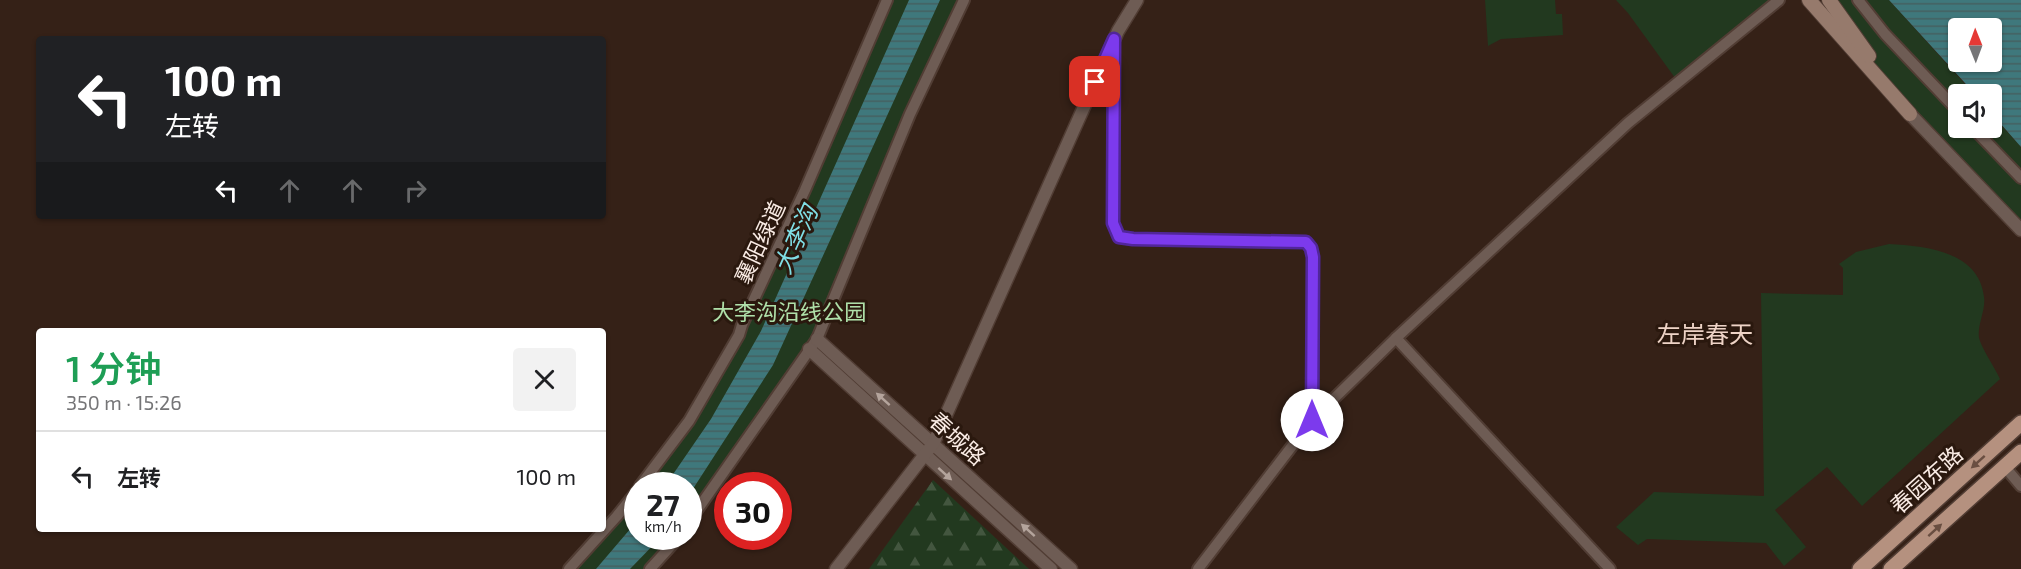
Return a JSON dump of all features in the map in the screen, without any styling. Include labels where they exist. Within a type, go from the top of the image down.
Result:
[{"type":"main road","points":[[1809,0],[1910,114]]},
{"type":"main road","points":[[1829,0],[1910,114]]},
{"type":"main road","name":"春园东路","points":[[1860,569],[2021,423]]},
{"type":"main road","name":"春园东路","points":[[1898,567],[2021,452]]},
{"type":"street","name":"襄阳绿道","points":[[651,472],[689,421],[739,335],[887,0]]},
{"type":"street","points":[[702,503],[817,339],[910,114],[964,0]]},
{"type":"street","points":[[836,569],[933,444],[1114,39],[1137,0]]},
{"type":"street","points":[[1198,569],[1312,420],[1396,338],[1628,123],[1779,0]]},
{"type":"street","points":[[1858,0],[1885,34],[1948,100]]},
{"type":"street","points":[[1114,39],[1113,223],[1119,237],[1306,242],[1311,248],[1313,257],[1312,420]]},
{"type":"street","points":[[1910,114],[2021,230]]},
{"type":"street","points":[[1983,138],[2021,178]]},
{"type":"street","points":[[1396,338],[1610,569]]},
{"type":"street","name":"春城路","points":[[817,339],[1071,569]]},
{"type":"street","name":"春城路","points":[[809,349],[1051,569]]},
{"type":"street","points":[[2005,467],[2021,486]]},
{"type":"street","name":"襄阳绿道","points":[[606,528],[624,507]]},
{"type":"street","name":"襄阳绿道","points":[[569,569],[603,532]]},
{"type":"street","points":[[650,569],[667,550]]},
{"type":"green space","name":"大李沟沿线公园","points":[[887,0],[964,0],[822,328],[724,472],[714,472],[714,486],[702,504],[702,472],[651,472],[689,421],[739,335]]},
{"type":"green space","points":[[1485,0],[1555,0],[1556,14],[1562,14],[1563,35],[1501,39],[1488,46]]},
{"type":"green space","points":[[1616,0],[1770,0],[1771,6],[1678,82]]},
{"type":"green space","points":[[1829,0],[1889,0],[1948,65],[1948,72],[1954,72],[1965,84],[1948,84],[1948,138],[2002,138],[2002,126],[2021,147],[2021,230],[1910,114]]},
{"type":"green space","points":[[1889,244],[1918,247],[1948,254],[1972,270],[1980,282],[1984,297],[1979,338],[2000,379],[1862,506],[1827,467],[1775,510],[1806,547],[1784,566],[1766,543],[1647,539],[1638,545],[1616,527],[1654,492],[1764,496],[1761,293],[1843,295],[1843,268],[1839,264],[1856,252]]},
{"type":"green space","points":[[933,480],[1029,569],[869,569]]},
{"type":"green space","points":[[624,505],[624,550],[667,550],[650,569],[569,569],[601,532],[606,532],[606,526]]},
{"type":"water","points":[[909,0],[940,0],[773,365],[702,475],[702,472],[675,472],[711,419],[761,331]]},
{"type":"water","points":[[1889,0],[2021,0],[2021,147],[2002,125],[2002,84],[1966,84],[1955,72],[2002,72],[2002,18],[1948,18],[1948,64]]},
{"type":"water","points":[[624,536],[624,550],[648,550],[630,569],[596,569]]},
{"type":"district","name":"左岸春天","points":[[1705,333]]},
{"type":"route","points":[[1095,82],[1114,39],[1113,223],[1119,237],[1306,242],[1311,248],[1313,257],[1312,420]]},
{"type":"water label","name":"大李沟","points":[[795,239]]}]
